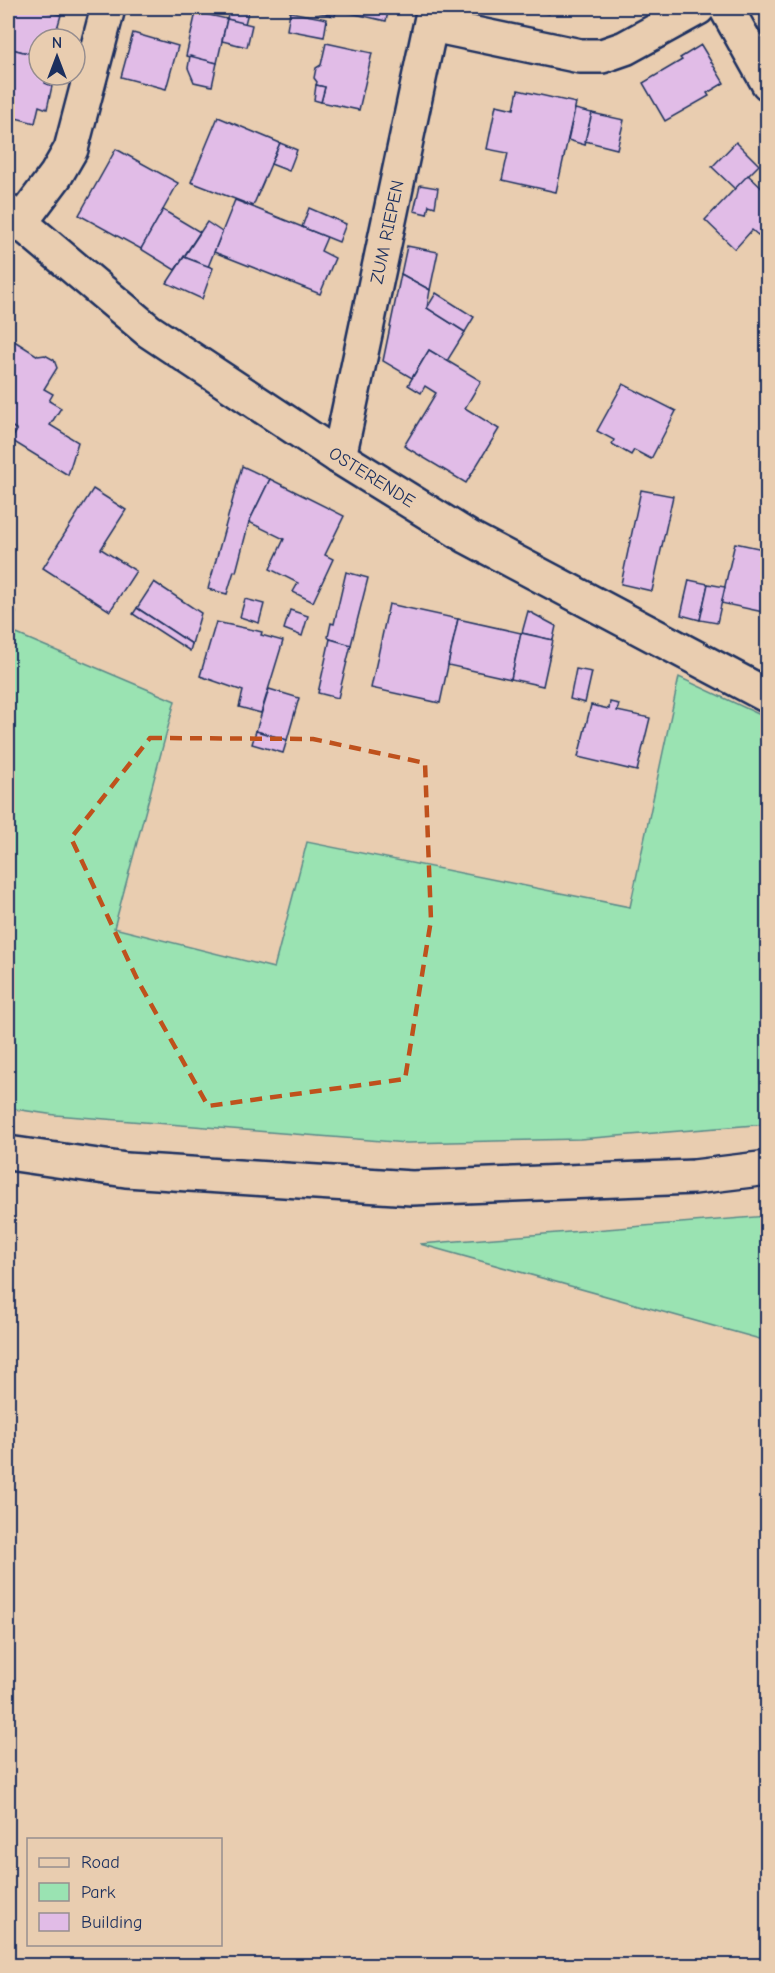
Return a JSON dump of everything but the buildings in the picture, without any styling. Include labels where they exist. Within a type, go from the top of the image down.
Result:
[{"type":"street","points":[[14,218],[56,175],[71,149],[108,8]]},
{"type":"street","points":[[433,16],[580,56],[602,56],[625,48],[698,8]]},
{"type":"street","points":[[726,8],[768,83]]},
{"type":"street","name":"ZUM RIEPEN","points":[[339,457],[433,16]]},
{"type":"street","name":"OSTERENDE","points":[[14,218],[149,331],[339,457],[468,537],[768,696]]},
{"type":"street","points":[[8,1153],[126,1170],[412,1188],[694,1177],[768,1168]]},
{"type":"highlighted area","points":[[150,738],[313,739],[425,763],[431,920],[405,1079],[208,1106],[138,981],[71,838]]},
{"type":"green space","points":[[8,607],[16,612],[12,632],[175,701],[114,928],[274,968],[307,842],[630,907],[679,677],[767,718],[767,1124],[580,1139],[407,1143],[55,1115],[8,1108]]},
{"type":"green space","points":[[767,1216],[767,1341],[420,1244]]}]
